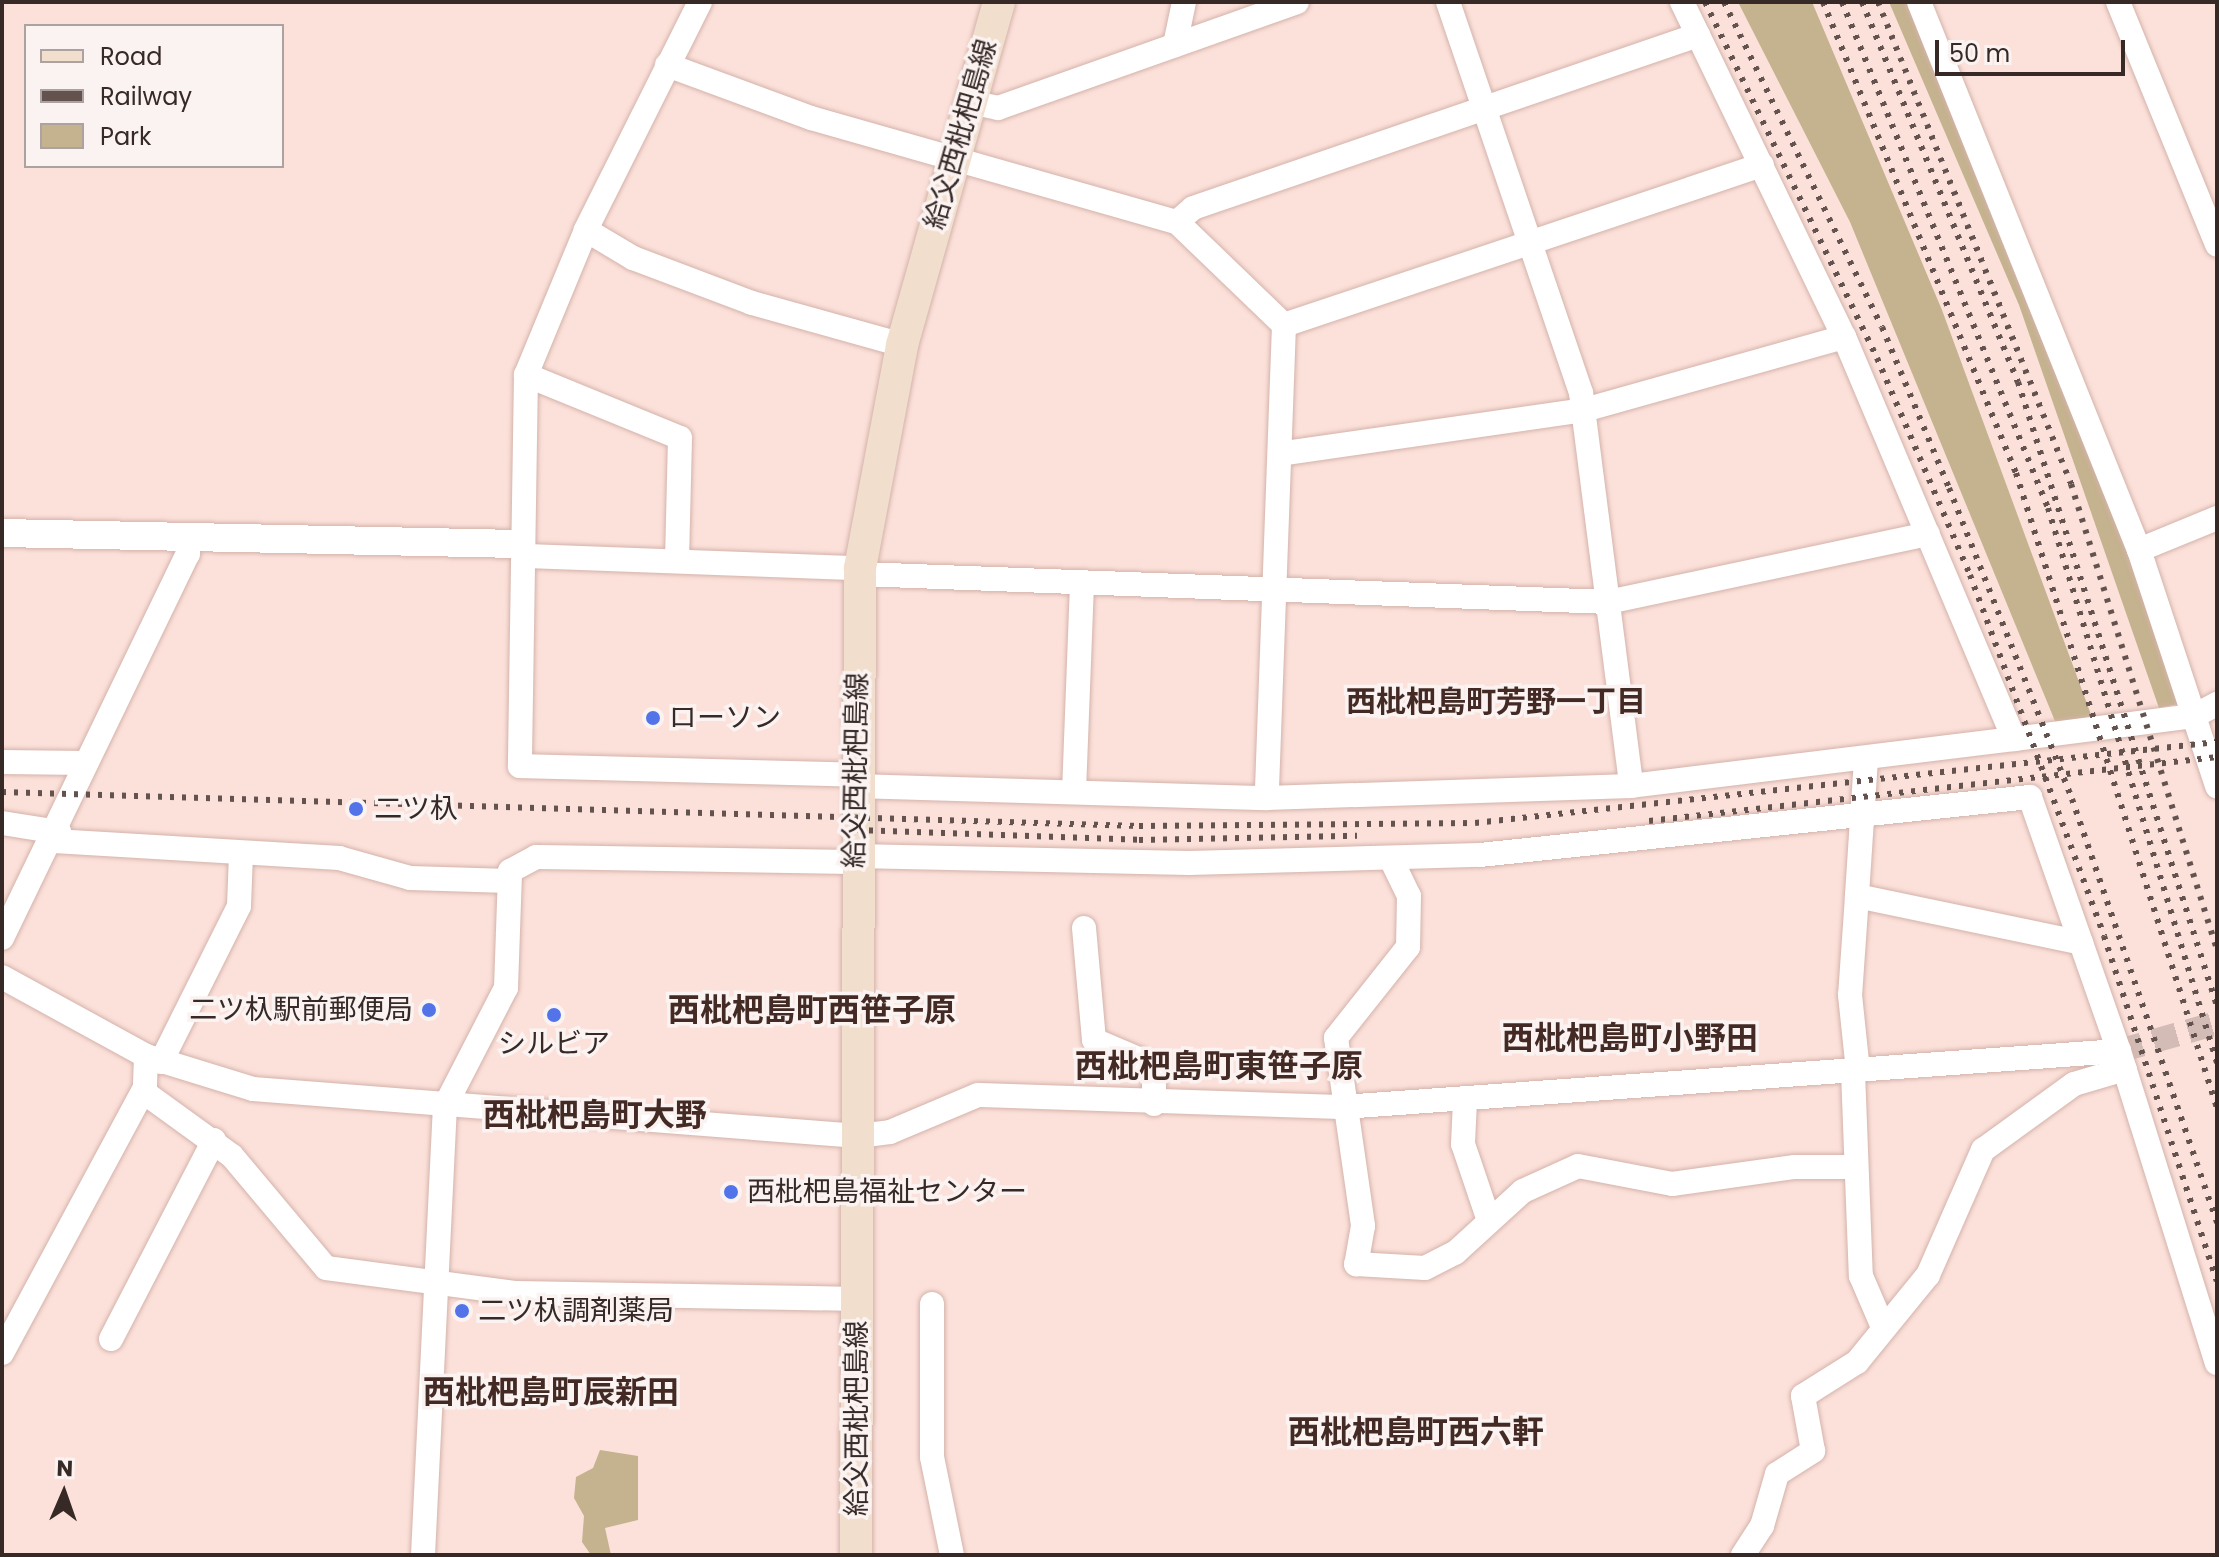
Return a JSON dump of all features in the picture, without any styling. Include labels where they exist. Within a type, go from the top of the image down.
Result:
[{"type":"main road","name":"給父西枇杷島線","points":[[856,1555],[858,1136],[855,781],[860,571],[902,345],[999,2]]},
{"type":"street","points":[[700,2],[586,230],[526,375],[520,766],[1267,798],[1631,786],[2194,716],[2217,704]]},
{"type":"street","points":[[1175,45],[1184,2]]},
{"type":"street","points":[[970,102],[998,108],[1297,2]]},
{"type":"street","points":[[1448,2],[1584,410],[1631,786]]},
{"type":"street","points":[[1682,2],[1844,337],[2014,739]]},
{"type":"street","points":[[1919,2],[2139,550],[2217,786]]},
{"type":"street","points":[[2118,2],[2217,245]]},
{"type":"street","points":[[1177,222],[1193,208],[1698,35]]},
{"type":"street","points":[[667,65],[811,118],[1177,222],[1284,325],[1277,591],[1267,798]]},
{"type":"street","points":[[1284,325],[1762,165]]},
{"type":"street","points":[[586,230],[633,258],[752,303],[902,345]]},
{"type":"street","points":[[1280,454],[1584,410],[1844,337]]},
{"type":"street","points":[[526,375],[680,438],[677,561]]},
{"type":"street","points":[[2139,550],[2217,518]]},
{"type":"street","points":[[2,533],[188,535],[523,550],[1082,583],[1608,602],[1928,534]]},
{"type":"street","points":[[2,938],[56,836],[86,763],[188,554],[188,535]]},
{"type":"street","points":[[1074,792],[1082,583]]},
{"type":"street","points":[[1866,759],[1867,816],[1850,995],[1856,1072],[1852,1167],[1861,1276],[1883,1327]]},
{"type":"street","points":[[2,762],[86,763]]},
{"type":"street","points":[[423,1555],[445,1106],[506,988],[513,936],[509,881],[520,861],[536,857],[1391,859],[1867,816],[2030,797],[2122,1060],[2217,1363]]},
{"type":"street","points":[[2,823],[56,836],[241,854],[339,858],[410,878],[509,881]]},
{"type":"street","points":[[2,1353],[144,1089],[154,1059],[239,906],[241,854]]},
{"type":"street","points":[[1391,859],[1409,896],[1408,947],[1336,1038],[1343,1107],[1363,1226],[1356,1264],[1425,1268],[1455,1253],[1488,1218],[1550,1173],[1578,1166],[1672,1184],[1852,1167]]},
{"type":"street","points":[[1857,896],[2081,943]]},
{"type":"street","points":[[1084,928],[1094,1040],[1141,1060],[1154,1074],[1154,1104]]},
{"type":"street","points":[[2,977],[154,1059],[307,1099],[858,1136],[890,1132],[978,1095],[1154,1104],[1343,1107],[1856,1072],[2122,1060]]},
{"type":"street","points":[[1743,1555],[1762,1526],[1777,1474],[1813,1451],[1803,1396],[1857,1362],[1928,1275],[1983,1150],[2074,1084],[2122,1060]]},
{"type":"street","points":[[144,1089],[214,1140],[326,1268],[435,1278],[516,1293],[858,1299]]},
{"type":"street","points":[[1465,1101],[1463,1144],[1488,1218]]},
{"type":"street","points":[[111,1339],[214,1140]]},
{"type":"street","points":[[932,1304],[932,1457],[952,1555]]},
{"type":"green space","points":[[1738,2],[1812,2],[1942,310],[2093,720],[2057,726],[1850,222]]},
{"type":"green space","points":[[1889,2],[1910,2],[2040,304],[2183,703],[2159,708],[2019,305]]},
{"type":"green space","points":[[600,1450],[638,1456],[638,1520],[605,1528],[611,1555],[591,1555],[582,1542],[584,1516],[574,1498],[576,1477],[593,1468]]},
{"type":"tunnel","points":[[2119,1051],[2217,1023]]},
{"type":"railway","points":[[1705,2],[1877,358],[1970,575],[2104,936],[2217,1281]]},
{"type":"railway","points":[[1724,2],[1882,327],[1949,488],[2072,799],[2217,1223]]},
{"type":"railway","points":[[1823,2],[2016,473],[2217,1108]]},
{"type":"railway","points":[[1842,2],[2048,508],[2217,1063]]},
{"type":"railway","points":[[1862,2],[2018,382],[2217,1006]]},
{"type":"railway","points":[[1878,2],[2071,484],[2217,949]]},
{"type":"railway","points":[[2,792],[1139,826],[1475,823],[2217,742]]},
{"type":"railway","points":[[1649,821],[2217,757]]},
{"type":"railway","points":[[857,830],[1139,840],[1357,836]]},
{"type":"place","name":"ローソン","points":[[653,718]]},
{"type":"place","name":"二ツ杁","points":[[356,809]]},
{"type":"place","name":"二ツ杁駅前郵便局","points":[[429,1010]]},
{"type":"place","name":"シルビア","points":[[554,1015]]},
{"type":"place","name":"西枇杷島福祉センター","points":[[731,1192]]},
{"type":"place","name":"二ツ杁調剤薬局","points":[[462,1311]]},
{"type":"district","name":"西枇杷島町芳野一丁目","points":[[1496,702]]},
{"type":"district","name":"西枇杷島町西笹子原","points":[[812,1010]]},
{"type":"district","name":"西枇杷島町小野田","points":[[1630,1038]]},
{"type":"district","name":"西枇杷島町東笹子原","points":[[1219,1066]]},
{"type":"district","name":"西枇杷島町大野","points":[[595,1115]]},
{"type":"district","name":"西枇杷島町辰新田","points":[[551,1392]]},
{"type":"district","name":"西枇杷島町西六軒","points":[[1416,1432]]}]
